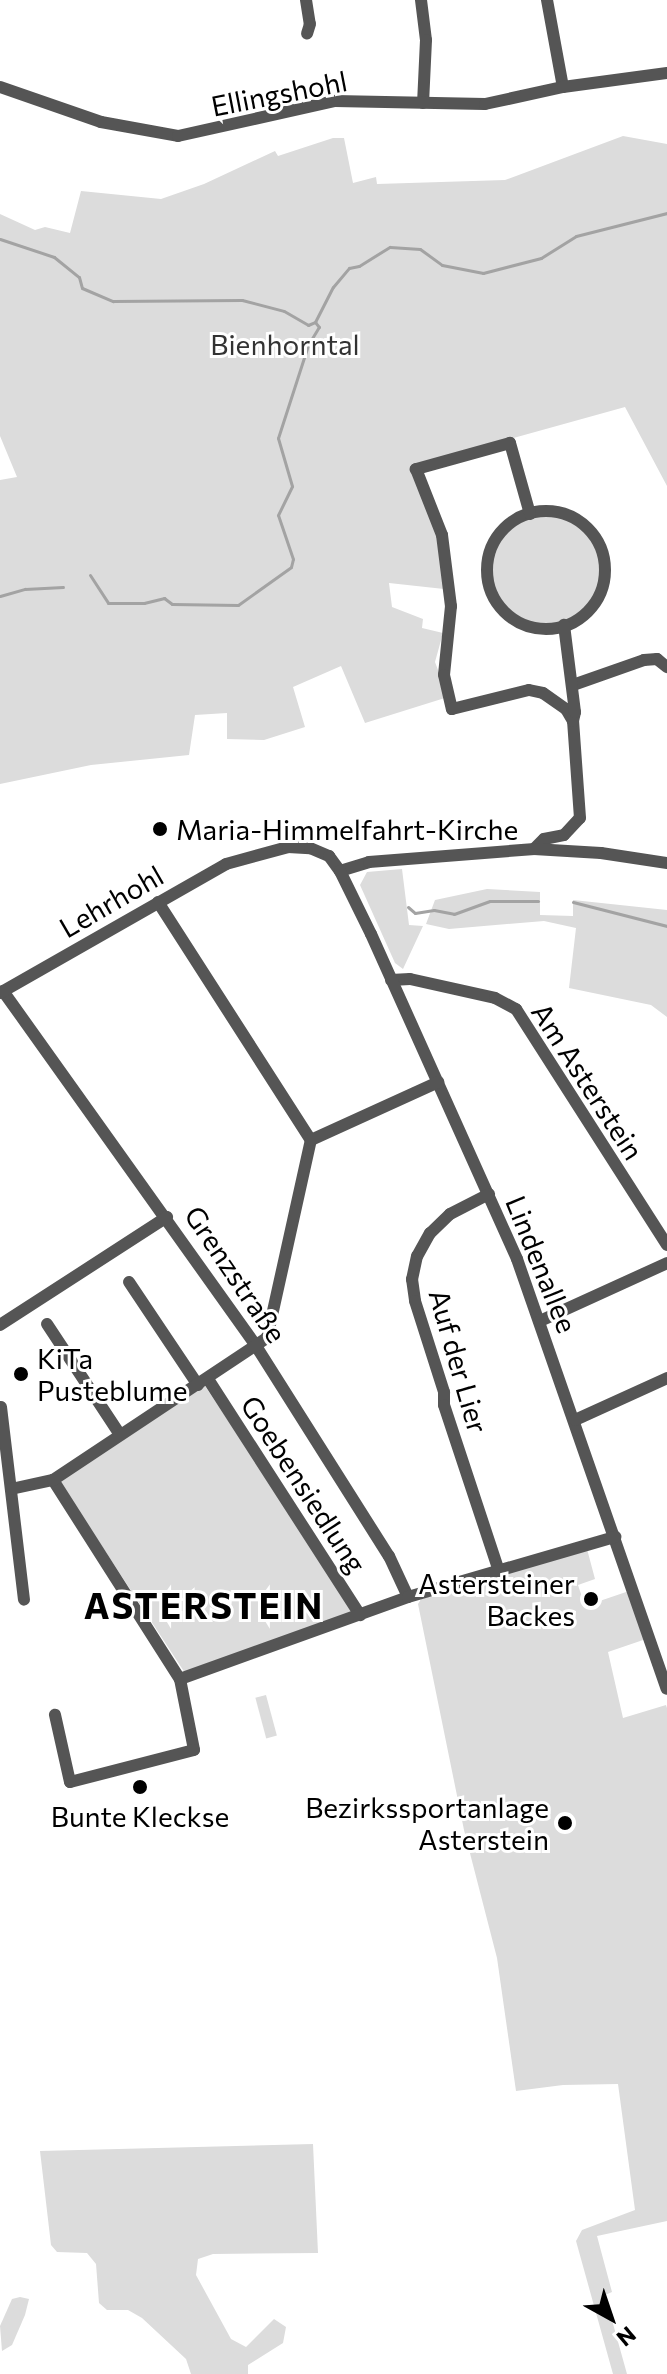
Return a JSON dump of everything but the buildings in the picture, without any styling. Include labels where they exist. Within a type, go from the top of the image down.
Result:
[{"type":"street","points":[[306,0],[310,24],[307,34]]},
{"type":"street","points":[[421,0],[426,40],[423,103]]},
{"type":"street","points":[[547,0],[563,87]]},
{"type":"street","name":"Ellingshohl","points":[[0,87],[101,122],[170,135],[201,133],[335,101],[485,104],[563,87],[667,73]]},
{"type":"street","points":[[530,514],[510,443],[416,469],[442,535],[451,606],[444,675],[452,709],[529,690],[543,693],[566,709],[573,721]]},
{"type":"street","points":[[551,511],[575,519],[591,532],[602,554],[604,579],[597,599],[580,617],[564,625],[540,628],[521,623],[502,608],[490,587],[487,567],[495,541],[511,523],[530,514],[551,511]]},
{"type":"street","points":[[534,849],[544,839],[564,835],[580,818],[573,685],[564,625]]},
{"type":"street","points":[[573,685],[644,660],[657,659],[667,667]]},
{"type":"street","name":"Lehrhohl","points":[[2,992],[226,864],[277,849],[300,847],[320,851],[340,871]]},
{"type":"street","points":[[340,871],[369,862],[534,849],[601,853],[667,863]]},
{"type":"street","name":"Lindenallee","points":[[340,871],[489,1194],[540,1321],[667,1689]]},
{"type":"street","points":[[158,902],[311,1140],[267,1338],[256,1346]]},
{"type":"street","name":"Am Asterstein","points":[[391,980],[410,979],[495,998],[516,1009],[667,1245]]},
{"type":"street","name":"Grenzstraße","points":[[2,992],[167,1217],[256,1346],[389,1556],[408,1597]]},
{"type":"street","points":[[311,1140],[438,1082]]},
{"type":"street","name":"Auf der Lier","points":[[489,1194],[450,1214],[430,1233],[417,1256],[412,1279],[415,1301],[444,1392],[444,1405],[499,1571]]},
{"type":"street","points":[[0,1325],[167,1217]]},
{"type":"street","points":[[540,1321],[667,1263]]},
{"type":"street","name":"Goebensiedlung","points":[[129,1282],[203,1382],[360,1615]]},
{"type":"street","points":[[47,1324],[119,1433]]},
{"type":"street","name":"Goebensiedlung","points":[[11,1489],[53,1480],[119,1433],[256,1346]]},
{"type":"street","points":[[575,1420],[667,1378]]},
{"type":"street","points":[[1,1407],[24,1600]]},
{"type":"street","points":[[53,1480],[180,1679],[194,1750],[70,1782],[55,1715]]},
{"type":"street","name":"Goebensiedlung","points":[[180,1679],[408,1597],[615,1537]]},
{"type":"green space","name":"Bienhorntal","points":[[623,136],[667,144],[667,486],[625,407],[413,466],[437,536],[444,589],[389,583],[392,607],[423,619],[422,628],[443,633],[435,662],[448,697],[365,723],[341,666],[293,687],[305,727],[264,740],[227,739],[227,713],[195,715],[189,755],[91,765],[0,784],[0,480],[17,477],[0,436],[0,214],[35,230],[45,227],[70,233],[81,191],[161,199],[204,184],[275,151],[278,156],[333,138],[344,138],[353,183],[376,177],[377,184],[505,180]]},
{"type":"green space","points":[[546,516],[567,520],[584,532],[596,549],[600,570],[596,591],[584,608],[567,620],[546,624],[525,620],[508,608],[496,591],[492,570],[496,549],[508,532],[525,520]]},
{"type":"green space","points":[[402,869],[409,925],[423,926],[403,969],[395,963],[360,885],[367,872]]},
{"type":"green space","points":[[487,889],[540,892],[540,915],[573,916],[573,900],[667,910],[667,1017],[651,1005],[569,988],[576,928],[544,921],[449,929],[426,924],[435,900]]},
{"type":"green space","points":[[205,1386],[356,1612],[185,1673],[58,1479]]},
{"type":"green space","name":"Bezirkssportanlage Asterstein","points":[[587,1549],[595,1579],[578,1585],[585,1606],[629,1591],[646,1639],[608,1652],[623,1718],[666,1705],[667,1708],[667,2221],[597,2236],[612,2292],[605,2295],[627,2374],[613,2374],[576,2241],[582,2230],[635,2210],[618,2084],[563,2085],[516,2091],[497,1958],[464,1830],[418,1604],[421,1599]]},
{"type":"green space","points":[[266,1695],[277,1736],[266,1738],[255,1698]]},
{"type":"green space","points":[[313,2144],[318,2253],[213,2254],[198,2259],[196,2275],[231,2339],[246,2347],[274,2319],[286,2327],[283,2343],[248,2365],[248,2374],[191,2374],[186,2359],[142,2318],[128,2310],[107,2310],[99,2303],[96,2264],[87,2253],[57,2252],[51,2245],[40,2151]]},
{"type":"green space","points":[[12,2299],[29,2299],[25,2315],[12,2345],[2,2351],[0,2326]]},
{"type":"waterway","points":[[90,575],[108,603],[144,603],[164,598],[172,604],[238,605],[291,567],[293,559],[278,515],[292,486],[278,438],[308,345],[319,327],[315,322],[333,287],[349,268],[359,266],[390,247],[420,249],[442,265],[483,273],[541,258],[576,236],[667,213]]},
{"type":"waterway","points":[[0,239],[54,257],[79,277],[82,288],[113,301],[242,300],[284,311],[308,325],[315,322]]},
{"type":"waterway","points":[[0,596],[25,589],[63,587]]},
{"type":"waterway","points":[[408,907],[415,913],[434,910],[454,914],[490,901],[538,901]]},
{"type":"waterway","points":[[573,902],[667,926]]},
{"type":"place","name":"Maria-Himmelfahrt-Kirche","points":[[160,829]]},
{"type":"place","name":"KiTa Pusteblume","points":[[21,1374]]},
{"type":"place","name":"Astersteiner Backes","points":[[591,1599]]},
{"type":"place","name":"Bunte Kleckse","points":[[140,1787]]},
{"type":"place","name":"Bezirkssportanlage Asterstein","points":[[565,1823]]},
{"type":"district","name":"ASTERSTEIN","points":[[204,1605]]}]
